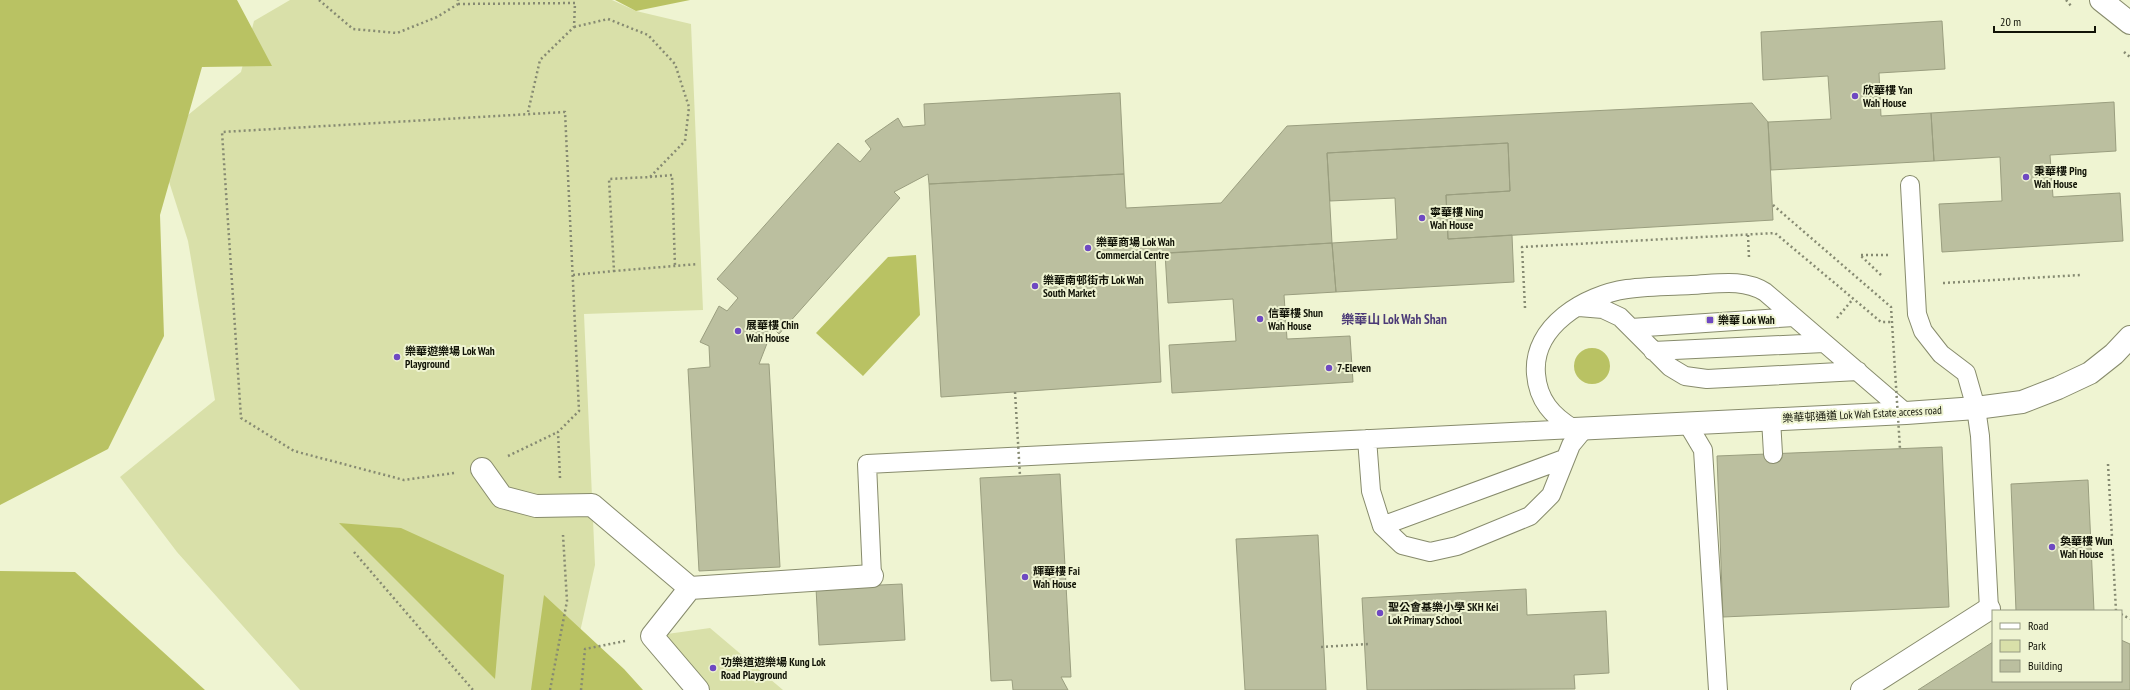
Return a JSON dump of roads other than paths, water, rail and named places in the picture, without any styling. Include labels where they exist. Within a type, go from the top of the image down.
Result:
[{"type":"street","points":[[2101,0],[2130,23]]},
{"type":"street","name":"樂華邨通道 Lok Wah Estate access road","points":[[1579,429],[1906,413],[1976,408],[2022,402],[2058,388],[2090,373],[2114,354],[2130,337]]},
{"type":"street","points":[[482,469],[502,497],[536,506],[592,505],[690,588],[872,576]]},
{"type":"street","points":[[690,588],[652,636],[698,690]]},
{"type":"street","points":[[1862,690],[1989,609]]},
{"type":"lane","points":[[1910,185],[1917,314],[1923,331],[1941,354],[1966,373],[1976,408],[1980,436],[1989,609]]},
{"type":"lane","points":[[1579,429],[1557,419],[1544,403],[1537,384],[1536,365],[1540,346],[1551,328],[1566,314],[1598,297],[1627,289],[1737,283],[1757,287],[1906,413]]},
{"type":"lane","points":[[1579,307],[1603,309],[1620,318],[1670,367],[1685,376],[1707,380],[1858,371]]},
{"type":"lane","points":[[1631,328],[1794,317]]},
{"type":"lane","points":[[1653,351],[1824,343]]},
{"type":"lane","points":[[1771,419],[1773,454]]},
{"type":"lane","points":[[1687,423],[1703,450],[1718,690]]},
{"type":"lane","points":[[872,576],[866,464],[1579,429]]},
{"type":"lane","points":[[1367,439],[1371,491],[1382,526],[1402,545],[1430,552],[1457,546],[1530,516],[1551,495],[1564,458],[1579,429]]},
{"type":"lane","points":[[1382,526],[1564,458]]},
{"type":"place","name":"欣華樓 Yan Wah House","points":[[1855,96]]},
{"type":"place","name":"秉華樓 Ping Wah House","points":[[2026,177]]},
{"type":"place","name":"寧華樓 Ning Wah House","points":[[1422,218]]},
{"type":"place","name":"樂華商場 Lok Wah Commercial Centre","points":[[1088,248]]},
{"type":"place","name":"樂華南邨街市 Lok Wah South Market","points":[[1035,286]]},
{"type":"place","name":"信華樓 Shun Wah House","points":[[1260,319]]},
{"type":"place","name":"樂華 Lok Wah","points":[[1710,320]]},
{"type":"place","name":"展華樓 Chin Wah House","points":[[738,331]]},
{"type":"place","name":"樂華遊樂場 Lok Wah Playground","points":[[397,357]]},
{"type":"place","name":"7-Eleven","points":[[1329,368]]},
{"type":"place","name":"奐華樓 Wun Wah House","points":[[2052,547]]},
{"type":"place","name":"輝華樓 Fai Wah House","points":[[1025,577]]},
{"type":"place","name":"聖公會基樂小學 SKH Kei Lok Primary School","points":[[1380,613]]},
{"type":"place","name":"功樂道遊樂場 Kung Lok Road Playground","points":[[713,668]]},
{"type":"district","name":"樂華山 Lok Wah Shan","points":[[1394,319]]}]
